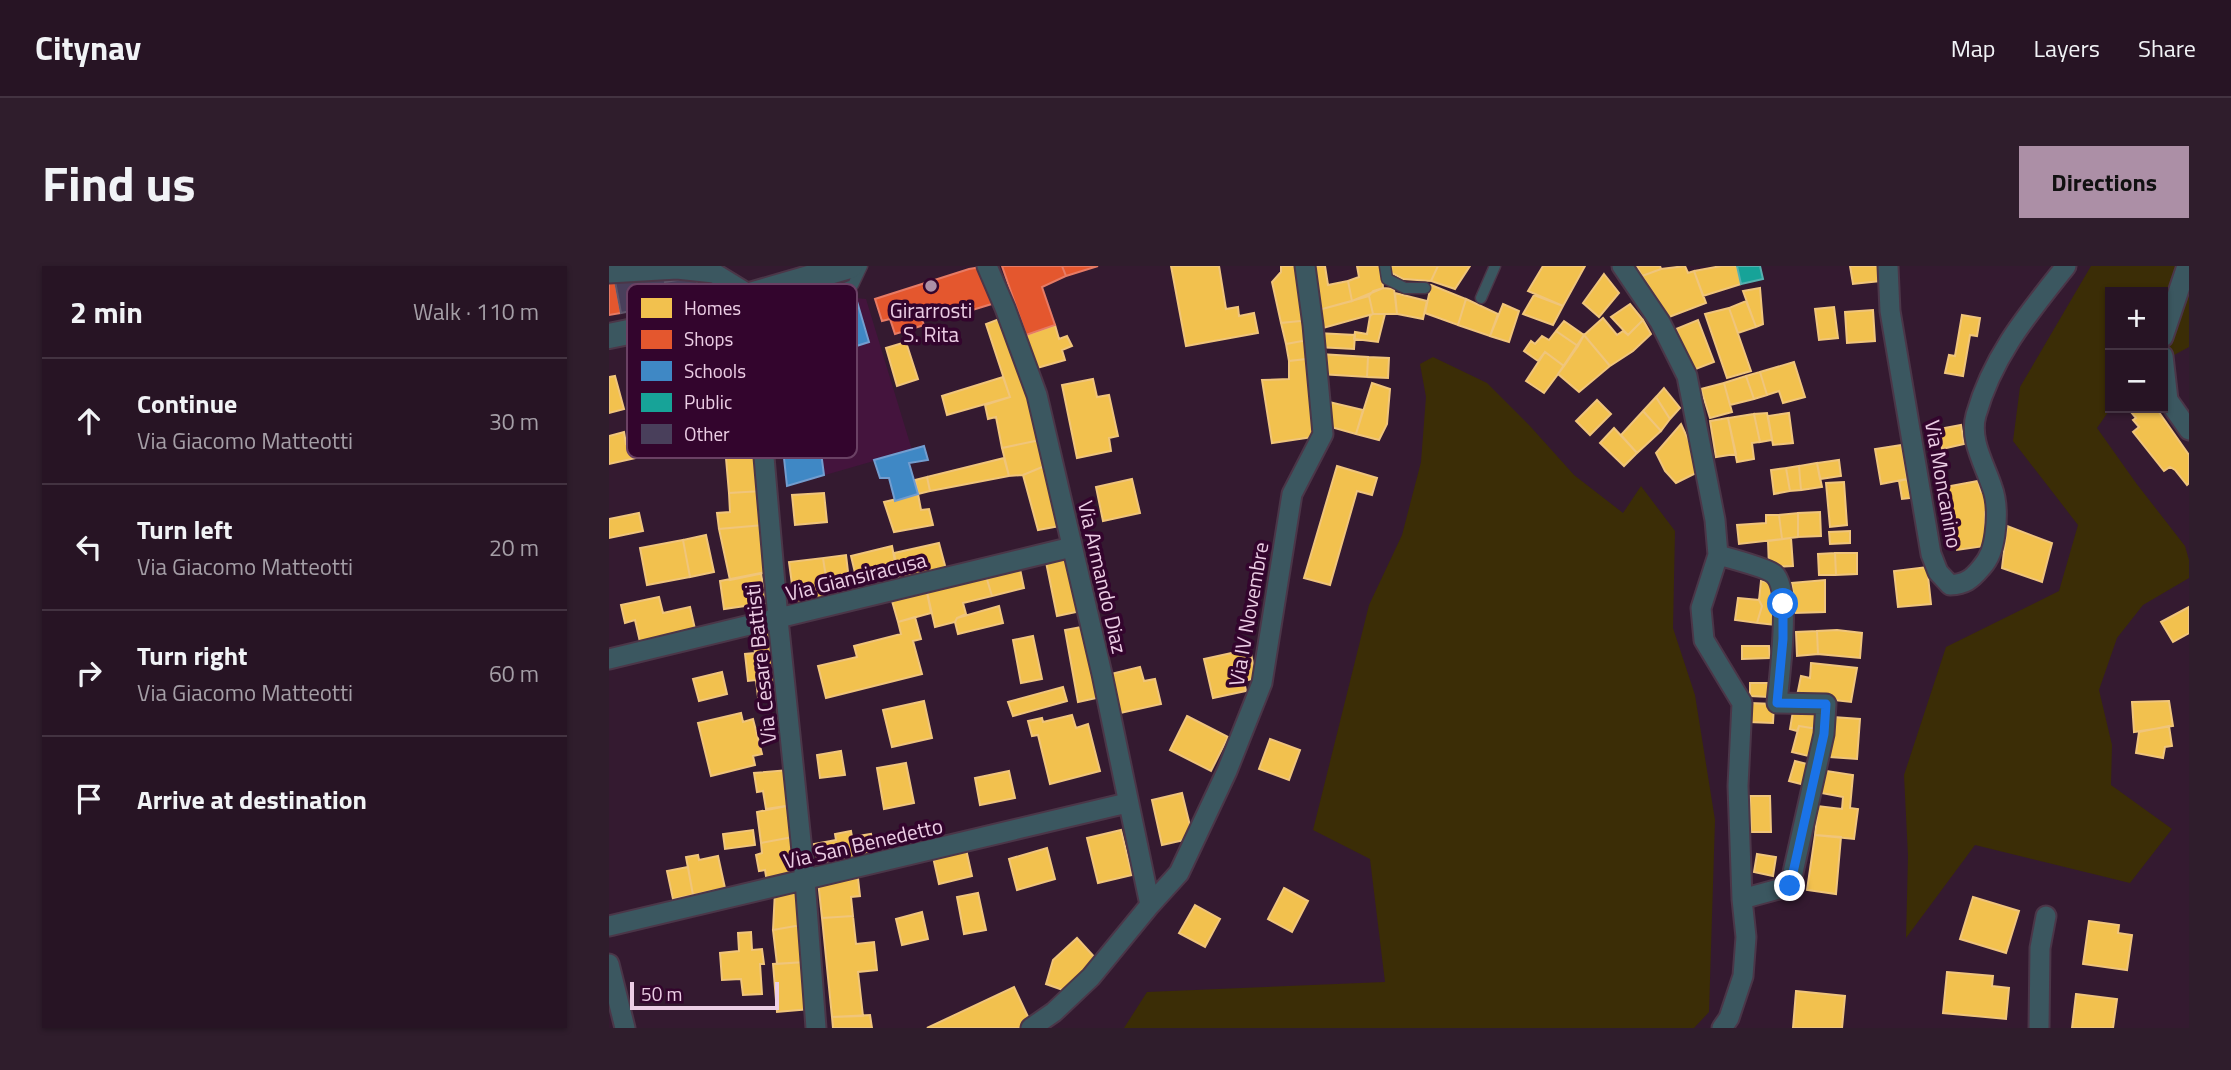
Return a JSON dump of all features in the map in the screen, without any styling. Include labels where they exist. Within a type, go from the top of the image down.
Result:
[{"type":"street","points":[[788,284],[850,266]]},
{"type":"street","name":"Via Armando Diaz","points":[[988,266],[1037,396],[1102,674],[1150,905]]},
{"type":"street","name":"Via IV Novembre","points":[[1031,1028],[1054,1012],[1091,977],[1179,873],[1227,771],[1262,683],[1292,494],[1323,434],[1305,266]]},
{"type":"street","points":[[1622,266],[1660,322],[1687,376],[1715,520],[1718,555],[1701,608],[1704,640],[1742,703],[1738,786],[1746,937],[1743,976],[1727,1025]]},
{"type":"street","name":"Via Moncanino","points":[[1888,266],[1890,311],[1931,554],[1938,572],[1950,585],[1964,584],[1973,577],[1993,550],[1997,516],[1995,502],[1979,452],[1974,419],[1994,365],[2021,322],[2066,266]]},
{"type":"street","points":[[2168,322],[2187,266]]},
{"type":"street","points":[[609,273],[677,269],[714,273],[732,284]]},
{"type":"street","points":[[609,336],[627,332]]},
{"type":"street","points":[[2168,400],[2189,430]]},
{"type":"street","name":"Via Cesare Battisti","points":[[764,458],[805,880],[816,1028]]},
{"type":"street","name":"Via Giansiracusa","points":[[609,659],[1072,547]]},
{"type":"street","points":[[1718,555],[1774,573],[1782,585],[1783,639],[1777,703],[1826,704],[1824,734],[1790,886],[1742,899]]},
{"type":"street","name":"Via San Benedetto","points":[[609,926],[1127,803]]},
{"type":"street","points":[[2039,1028],[2040,948],[2046,916]]},
{"type":"street","points":[[609,964],[625,1028]]},
{"type":"lane","points":[[853,284],[862,266]]},
{"type":"lane","points":[[1385,266],[1387,279],[1405,288],[1425,288]]},
{"type":"lane","points":[[1482,298],[1495,266]]},
{"type":"shaded area","points":[[2091,266],[2189,266],[2189,347],[2168,358],[2168,287],[2105,287],[2105,413],[2108,413],[2097,428],[2185,546],[2189,560],[2189,578],[2143,605],[2117,638],[2099,690],[2112,745],[2111,785],[2172,829],[2130,883],[1975,845],[1906,938],[1908,856],[1904,775],[1946,647],[2059,591],[2078,525],[2013,441],[2020,387]]},
{"type":"shaded area","points":[[857,298],[866,299],[912,450],[787,486],[784,458],[857,458]]},
{"type":"shaded area","points":[[1433,357],[1487,383],[1574,475],[1623,513],[1641,486],[1675,531],[1673,628],[1695,695],[1715,820],[1709,1012],[1694,1028],[1124,1028],[1147,992],[1385,982],[1370,859],[1313,830],[1369,605],[1402,535],[1421,462],[1426,397],[1420,364]]},
{"type":"building: Homes","points":[[1171,266],[1219,266],[1226,309],[1238,307],[1239,316],[1254,313],[1258,333],[1186,346]]},
{"type":"building: Homes","points":[[1281,266],[1303,266],[1310,320],[1281,323],[1272,282],[1281,272]]},
{"type":"building: Homes","points":[[1308,266],[1325,266],[1328,285],[1348,281],[1352,301],[1315,311]]},
{"type":"building: Homes","points":[[1357,266],[1382,266],[1383,288],[1352,301],[1348,281],[1359,277]]},
{"type":"building: Homes","points":[[1390,266],[1438,266],[1431,281],[1403,279],[1390,272]]},
{"type":"building: Homes","points":[[1438,266],[1470,266],[1455,289],[1431,281]]},
{"type":"building: Homes","points":[[1543,266],[1585,266],[1563,306],[1528,291]]},
{"type":"building: Homes","points":[[1637,266],[1660,266],[1661,269],[1642,276]]},
{"type":"building: Homes","points":[[1685,266],[1688,273],[1694,271],[1706,303],[1669,317],[1642,276],[1661,269]]},
{"type":"building: Homes","points":[[1737,266],[1741,284],[1703,296],[1694,271]]},
{"type":"building: Homes","points":[[1850,266],[1878,266],[1880,281],[1853,284]]},
{"type":"building: Homes","points":[[1604,274],[1619,293],[1599,317],[1583,303]]},
{"type":"building: Homes","points":[[1431,285],[1466,299],[1458,325],[1425,313]]},
{"type":"building: Homes","points":[[1760,288],[1763,324],[1756,327],[1743,291]]},
{"type":"building: Homes","points":[[1394,289],[1397,314],[1373,314],[1369,296],[1373,291]]},
{"type":"building: Homes","points":[[1395,293],[1427,301],[1423,319],[1397,314]]},
{"type":"building: Homes","points":[[1534,295],[1563,306],[1553,325],[1523,314]]},
{"type":"building: Homes","points":[[1369,296],[1373,314],[1316,330],[1315,311]]},
{"type":"building: Homes","points":[[1466,299],[1498,314],[1490,336],[1458,325]]},
{"type":"building: Homes","points":[[1746,301],[1756,327],[1738,333],[1729,308]]},
{"type":"building: Homes","points":[[1503,304],[1519,311],[1509,342],[1490,336]]},
{"type":"building: Homes","points":[[1630,304],[1643,320],[1628,335],[1611,317]]},
{"type":"building: Homes","points":[[1834,307],[1838,338],[1819,340],[1815,309]]},
{"type":"building: Homes","points":[[1729,308],[1751,371],[1727,378],[1705,314]]},
{"type":"building: Homes","points":[[1873,310],[1875,341],[1847,343],[1845,312]]},
{"type":"building: Homes","points":[[1385,314],[1378,342],[1354,339],[1355,332],[1367,334],[1370,316]]},
{"type":"building: Homes","points":[[1962,315],[1980,318],[1977,336],[1970,335],[1963,376],[1945,373],[1949,355],[1955,356]]},
{"type":"building: Homes","points":[[1002,318],[1030,394],[1040,440],[1002,448],[996,417],[988,419],[985,405],[1010,397],[986,324]]},
{"type":"building: Homes","points":[[1603,318],[1617,335],[1623,331],[1628,335],[1643,320],[1651,334],[1633,351],[1610,366],[1584,335]]},
{"type":"building: Homes","points":[[1310,320],[1313,339],[1286,344],[1281,323]]},
{"type":"building: Homes","points":[[1698,320],[1714,362],[1693,370],[1676,329]]},
{"type":"building: Homes","points":[[1564,321],[1584,335],[1578,346],[1556,331]]},
{"type":"building: Homes","points":[[1055,325],[1059,339],[1067,336],[1072,346],[1062,350],[1065,360],[1037,368],[1026,335]]},
{"type":"building: Homes","points":[[1556,331],[1578,346],[1564,366],[1545,352],[1538,361],[1524,351],[1531,341],[1535,344],[1542,336],[1549,340]]},
{"type":"building: Homes","points":[[1317,333],[1355,335],[1354,349],[1317,347]]},
{"type":"building: Homes","points":[[1584,335],[1610,366],[1579,392],[1558,374]]},
{"type":"building: Homes","points":[[1313,339],[1315,358],[1289,361],[1286,344]]},
{"type":"building: Homes","points":[[906,342],[918,379],[897,386],[886,348]]},
{"type":"building: Homes","points":[[1545,352],[1564,366],[1544,393],[1526,381]]},
{"type":"building: Homes","points":[[1320,354],[1368,357],[1367,377],[1320,374]]},
{"type":"building: Homes","points":[[1368,357],[1389,358],[1388,378],[1367,377]]},
{"type":"building: Homes","points":[[1315,358],[1320,436],[1272,443],[1262,380],[1289,379],[1289,361]]},
{"type":"building: Homes","points":[[1794,362],[1805,397],[1783,403],[1779,391],[1767,395],[1760,372]]},
{"type":"building: Homes","points":[[1760,372],[1767,395],[1754,399],[1746,376]]},
{"type":"building: Homes","points":[[615,376],[624,409],[609,413],[609,377]]},
{"type":"building: Homes","points":[[1746,376],[1754,399],[1730,405],[1724,383]]},
{"type":"building: Homes","points":[[1003,377],[1010,397],[947,415],[942,396]]},
{"type":"building: Homes","points":[[1093,379],[1097,397],[1109,395],[1118,436],[1109,438],[1111,451],[1077,458],[1062,385]]},
{"type":"building: Homes","points":[[1372,383],[1390,389],[1387,424],[1379,440],[1356,434]]},
{"type":"building: Homes","points":[[1724,383],[1732,412],[1710,418],[1701,389]]},
{"type":"building: Homes","points":[[1664,388],[1680,408],[1670,419],[1656,397]]},
{"type":"building: Homes","points":[[1656,397],[1670,419],[1661,431],[1643,411]]},
{"type":"building: Homes","points":[[1597,400],[1611,414],[1590,435],[1576,421]]},
{"type":"building: Homes","points":[[1329,402],[1363,410],[1356,434],[1324,425]]},
{"type":"building: Homes","points":[[1643,411],[1661,431],[1637,453],[1621,435]]},
{"type":"building: Homes","points":[[1767,413],[1772,440],[1760,442],[1754,414]]},
{"type":"building: Homes","points":[[1789,413],[1793,443],[1773,445],[1768,416]]},
{"type":"building: Homes","points":[[2132,413],[2160,413],[2189,455],[2187,485],[2175,470],[2170,467],[2164,471],[2133,432],[2139,427],[2133,420],[2136,418]]},
{"type":"building: Homes","points":[[1754,414],[1760,442],[1752,443],[1754,459],[1737,462],[1728,418]]},
{"type":"building: Homes","points":[[1728,418],[1736,454],[1716,457],[1710,421]]},
{"type":"building: Homes","points":[[1681,424],[1702,470],[1676,483],[1665,471],[1656,453]]},
{"type":"building: Homes","points":[[1961,425],[1964,444],[1942,449],[1939,429]]},
{"type":"building: Homes","points":[[1614,428],[1637,453],[1624,466],[1600,443]]},
{"type":"building: Homes","points":[[624,432],[627,458],[636,458],[609,464],[609,436]]},
{"type":"building: Homes","points":[[1040,440],[1047,465],[1023,475],[1009,476],[1002,448]]},
{"type":"building: Homes","points":[[1902,445],[1907,479],[1881,484],[1875,449]]},
{"type":"building: Homes","points":[[726,458],[759,458],[762,491],[729,493]]},
{"type":"building: Homes","points":[[1004,458],[1009,476],[930,491],[927,477]]},
{"type":"building: Homes","points":[[1839,460],[1841,476],[1820,479],[1817,463]]},
{"type":"building: Homes","points":[[1817,463],[1822,487],[1801,490],[1799,466]]},
{"type":"building: Homes","points":[[1047,465],[1060,526],[1038,530],[1023,475]]},
{"type":"building: Homes","points":[[1337,466],[1377,478],[1372,495],[1357,491],[1330,585],[1304,578]]},
{"type":"building: Homes","points":[[1799,466],[1801,490],[1790,491],[1786,468]]},
{"type":"building: Homes","points":[[1786,468],[1790,491],[1774,494],[1771,470]]},
{"type":"building: Homes","points":[[927,477],[930,491],[918,494],[915,480]]},
{"type":"building: Homes","points":[[1132,479],[1140,513],[1103,521],[1096,487]]},
{"type":"building: Homes","points":[[1907,479],[1911,498],[1902,499],[1899,481]]},
{"type":"building: Homes","points":[[1978,481],[1981,492],[1989,491],[1992,509],[1985,512],[1985,546],[1957,550],[1945,487]]},
{"type":"building: Homes","points":[[1844,482],[1847,525],[1830,527],[1826,483]]},
{"type":"building: Homes","points":[[762,491],[765,525],[719,529],[717,513],[730,512],[729,493]]},
{"type":"building: Homes","points":[[824,493],[827,522],[795,525],[792,495]]},
{"type":"building: Homes","points":[[918,494],[921,510],[929,509],[933,525],[894,532],[884,502]]},
{"type":"building: Homes","points":[[1820,512],[1821,536],[1798,537],[1798,513]]},
{"type":"building: Homes","points":[[639,513],[643,531],[609,538],[609,519]]},
{"type":"building: Homes","points":[[1798,513],[1798,537],[1782,539],[1779,515]]},
{"type":"building: Homes","points":[[1766,515],[1779,515],[1782,539],[1739,544],[1737,525],[1766,523]]},
{"type":"building: Homes","points":[[765,525],[769,572],[730,580],[719,529]]},
{"type":"building: Homes","points":[[2007,526],[2052,543],[2042,582],[2002,568]]},
{"type":"building: Homes","points":[[1850,531],[1850,543],[1830,544],[1829,532]]},
{"type":"building: Homes","points":[[706,535],[714,572],[690,577],[683,540]]},
{"type":"building: Homes","points":[[1791,538],[1793,566],[1769,567],[1768,541]]},
{"type":"building: Homes","points":[[683,540],[690,577],[647,585],[640,548]]},
{"type":"building: Homes","points":[[939,543],[947,573],[900,584],[894,553]]},
{"type":"building: Homes","points":[[892,546],[896,567],[856,577],[851,556]]},
{"type":"building: Homes","points":[[1835,553],[1857,553],[1857,574],[1836,575]]},
{"type":"building: Homes","points":[[1835,553],[1836,575],[1819,575],[1818,554]]},
{"type":"building: Homes","points":[[846,555],[850,588],[828,591],[823,558]]},
{"type":"building: Homes","points":[[823,558],[830,603],[795,607],[789,562]]},
{"type":"building: Homes","points":[[1070,558],[1081,611],[1057,616],[1046,562]]},
{"type":"building: Homes","points":[[1927,567],[1931,604],[1898,607],[1894,571]]},
{"type":"building: Homes","points":[[1020,569],[1024,588],[992,596],[986,576]]},
{"type":"building: Homes","points":[[761,573],[766,603],[724,609],[720,581]]},
{"type":"building: Homes","points":[[986,576],[992,596],[963,603],[966,614],[955,622],[935,627],[927,592]]},
{"type":"building: Homes","points":[[1825,580],[1825,612],[1794,613],[1792,583]]},
{"type":"building: Homes","points":[[1761,581],[1774,583],[1775,625],[1757,623],[1762,606],[1759,600]]},
{"type":"building: Homes","points":[[927,592],[931,613],[898,622],[892,601]]},
{"type":"building: Homes","points":[[659,597],[663,613],[690,607],[695,629],[640,642],[635,620],[625,623],[621,605]]},
{"type":"building: Homes","points":[[1738,598],[1759,600],[1762,606],[1757,623],[1735,620]]},
{"type":"building: Homes","points":[[999,606],[1003,623],[958,634],[955,622],[957,618]]},
{"type":"building: Homes","points":[[2189,607],[2189,633],[2173,642],[2161,622]]},
{"type":"building: Homes","points":[[915,617],[921,639],[913,641],[922,674],[826,698],[818,666],[857,657],[854,646],[901,634],[898,622]]},
{"type":"building: Homes","points":[[1087,626],[1101,697],[1078,702],[1065,630]]},
{"type":"building: Homes","points":[[774,630],[782,695],[758,697],[756,680],[748,681],[745,654],[755,653],[752,632]]},
{"type":"building: Homes","points":[[1817,631],[1862,633],[1860,658],[1818,654]]},
{"type":"building: Homes","points":[[1817,631],[1818,654],[1797,656],[1796,632]]},
{"type":"building: Homes","points":[[1033,636],[1042,679],[1021,683],[1013,640]]},
{"type":"building: Homes","points":[[1742,646],[1769,646],[1770,658],[1742,659]]},
{"type":"building: Homes","points":[[1250,649],[1256,678],[1244,681],[1246,691],[1213,698],[1204,659]]},
{"type":"building: Homes","points":[[1811,663],[1857,668],[1851,702],[1797,696],[1801,676],[1810,678]]},
{"type":"building: Homes","points":[[1140,667],[1144,681],[1155,679],[1161,704],[1120,713],[1111,674]]},
{"type":"building: Homes","points":[[722,672],[727,694],[699,701],[693,679]]},
{"type":"building: Homes","points":[[1750,683],[1769,683],[1769,697],[1750,696]]},
{"type":"building: Homes","points":[[1063,687],[1067,701],[1013,716],[1008,702]]},
{"type":"building: Homes","points":[[924,701],[932,738],[892,747],[883,710]]},
{"type":"building: Homes","points":[[2169,701],[2173,726],[2134,732],[2132,702]]},
{"type":"building: Homes","points":[[1750,703],[1774,704],[1773,723],[1749,722]]},
{"type":"building: Homes","points":[[1794,705],[1821,708],[1818,729],[1799,726],[1797,731],[1790,729]]},
{"type":"building: Homes","points":[[741,713],[743,722],[753,719],[762,754],[753,756],[755,765],[711,776],[698,723]]},
{"type":"building: Homes","points":[[1072,715],[1076,728],[1088,724],[1100,771],[1050,784],[1038,735],[1032,736],[1028,721],[1042,718],[1043,722]]},
{"type":"building: Homes","points":[[1187,716],[1228,737],[1211,771],[1170,750]]},
{"type":"building: Homes","points":[[1833,717],[1860,719],[1857,759],[1830,757]]},
{"type":"building: Homes","points":[[1799,726],[1818,729],[1813,757],[1792,752]]},
{"type":"building: Homes","points":[[2169,726],[2172,746],[2165,747],[2163,758],[2136,753],[2139,732]]},
{"type":"building: Homes","points":[[1270,739],[1300,750],[1289,780],[1259,769]]},
{"type":"building: Homes","points":[[841,751],[845,775],[820,778],[817,755]]},
{"type":"building: Homes","points":[[1795,761],[1815,766],[1809,786],[1789,781]]},
{"type":"building: Homes","points":[[906,763],[914,803],[884,809],[877,768]]},
{"type":"building: Homes","points":[[789,770],[792,805],[766,809],[763,791],[757,792],[754,773]]},
{"type":"building: Homes","points":[[1820,770],[1853,775],[1850,808],[1858,809],[1854,839],[1815,835],[1818,806],[1842,809],[1843,797],[1816,792]]},
{"type":"building: Homes","points":[[1009,771],[1015,798],[980,805],[975,778]]},
{"type":"building: Homes","points":[[1182,793],[1193,838],[1162,845],[1152,800]]},
{"type":"building: Homes","points":[[1750,796],[1770,796],[1771,832],[1751,832]]},
{"type":"building: Homes","points":[[792,805],[793,837],[761,843],[757,812]]},
{"type":"building: Homes","points":[[753,830],[755,845],[725,849],[723,834]]},
{"type":"building: Homes","points":[[1121,830],[1132,875],[1098,883],[1087,838]]},
{"type":"building: Homes","points":[[851,831],[852,837],[871,834],[875,855],[818,864],[814,844],[836,840],[835,834]]},
{"type":"building: Homes","points":[[1815,835],[1841,837],[1836,894],[1807,890]]},
{"type":"building: Homes","points":[[793,837],[798,875],[767,882],[765,870],[759,871],[756,855],[762,853],[761,843]]},
{"type":"building: Homes","points":[[1047,848],[1055,879],[1017,890],[1009,859]]},
{"type":"building: Homes","points":[[966,849],[972,876],[939,884],[933,857]]},
{"type":"building: Homes","points":[[1757,854],[1776,857],[1773,876],[1754,872]]},
{"type":"building: Homes","points":[[698,855],[699,860],[718,856],[725,888],[693,895],[686,857]]},
{"type":"building: Homes","points":[[688,867],[693,895],[673,899],[667,871]]},
{"type":"building: Homes","points":[[858,878],[860,896],[851,897],[853,916],[822,918],[818,881]]},
{"type":"building: Homes","points":[[1284,888],[1308,901],[1292,932],[1268,919]]},
{"type":"building: Homes","points":[[798,889],[801,925],[773,930],[775,891]]},
{"type":"building: Homes","points":[[978,893],[986,930],[964,934],[957,897]]},
{"type":"building: Homes","points":[[1973,897],[2019,911],[2006,953],[1960,939]]},
{"type":"building: Homes","points":[[1195,905],[1220,919],[1205,947],[1179,933]]},
{"type":"building: Homes","points":[[922,912],[928,939],[902,945],[896,919]]},
{"type":"building: Homes","points":[[853,916],[856,944],[874,942],[877,970],[858,972],[863,1016],[832,1017],[822,918]]},
{"type":"building: Homes","points":[[2089,921],[2119,925],[2118,933],[2132,935],[2127,970],[2083,964]]},
{"type":"building: Homes","points":[[801,925],[805,962],[777,964],[773,930]]},
{"type":"building: Homes","points":[[751,932],[752,950],[762,949],[762,994],[743,995],[741,979],[722,980],[720,953],[739,951],[738,933]]},
{"type":"building: Homes","points":[[1077,938],[1098,961],[1066,991],[1046,984],[1053,960]]},
{"type":"building: Homes","points":[[805,962],[810,1009],[777,1012],[773,964]]},
{"type":"building: Homes","points":[[1947,972],[1993,976],[1992,986],[2009,988],[2006,1019],[1943,1013]]},
{"type":"building: Homes","points":[[1014,987],[1031,1023],[1020,1028],[927,1028]]},
{"type":"building: Homes","points":[[1796,991],[1845,996],[1842,1028],[1793,1028]]},
{"type":"building: Homes","points":[[2076,994],[2117,999],[2113,1028],[2072,1028]]},
{"type":"building: Homes","points":[[870,1015],[872,1028],[833,1028],[832,1017]]},
{"type":"building: Shops","points":[[1002,266],[1062,266],[1066,276],[1042,287],[1055,325],[1026,335]]},
{"type":"building: Shops","points":[[1062,266],[1098,266],[1066,276]]},
{"type":"building: Shops","points":[[981,267],[995,303],[946,318],[943,307],[920,314],[924,325],[895,334],[890,319],[882,321],[875,299]]},
{"type":"building: Shops","points":[[615,281],[621,313],[609,315],[609,282]]},
{"type":"building: Schools","points":[[857,301],[869,342],[857,346]]},
{"type":"building: Schools","points":[[924,446],[928,460],[909,463],[918,494],[895,501],[889,478],[880,478],[874,460]]},
{"type":"building: Schools","points":[[784,458],[822,458],[824,475],[787,486]]},
{"type":"building: Public","points":[[1737,266],[1760,266],[1763,279],[1741,284]]},
{"type":"building: Other","points":[[664,273],[666,284],[627,284],[627,312],[621,313],[615,281]]},
{"type":"building: Other","points":[[696,277],[698,284],[665,284]]},
{"type":"place","name":"Girarrosti S. Rita","points":[[931,286]]},
{"type":"route","points":[[1783,604],[1783,639],[1777,703],[1826,704],[1824,734],[1790,886]]}]
